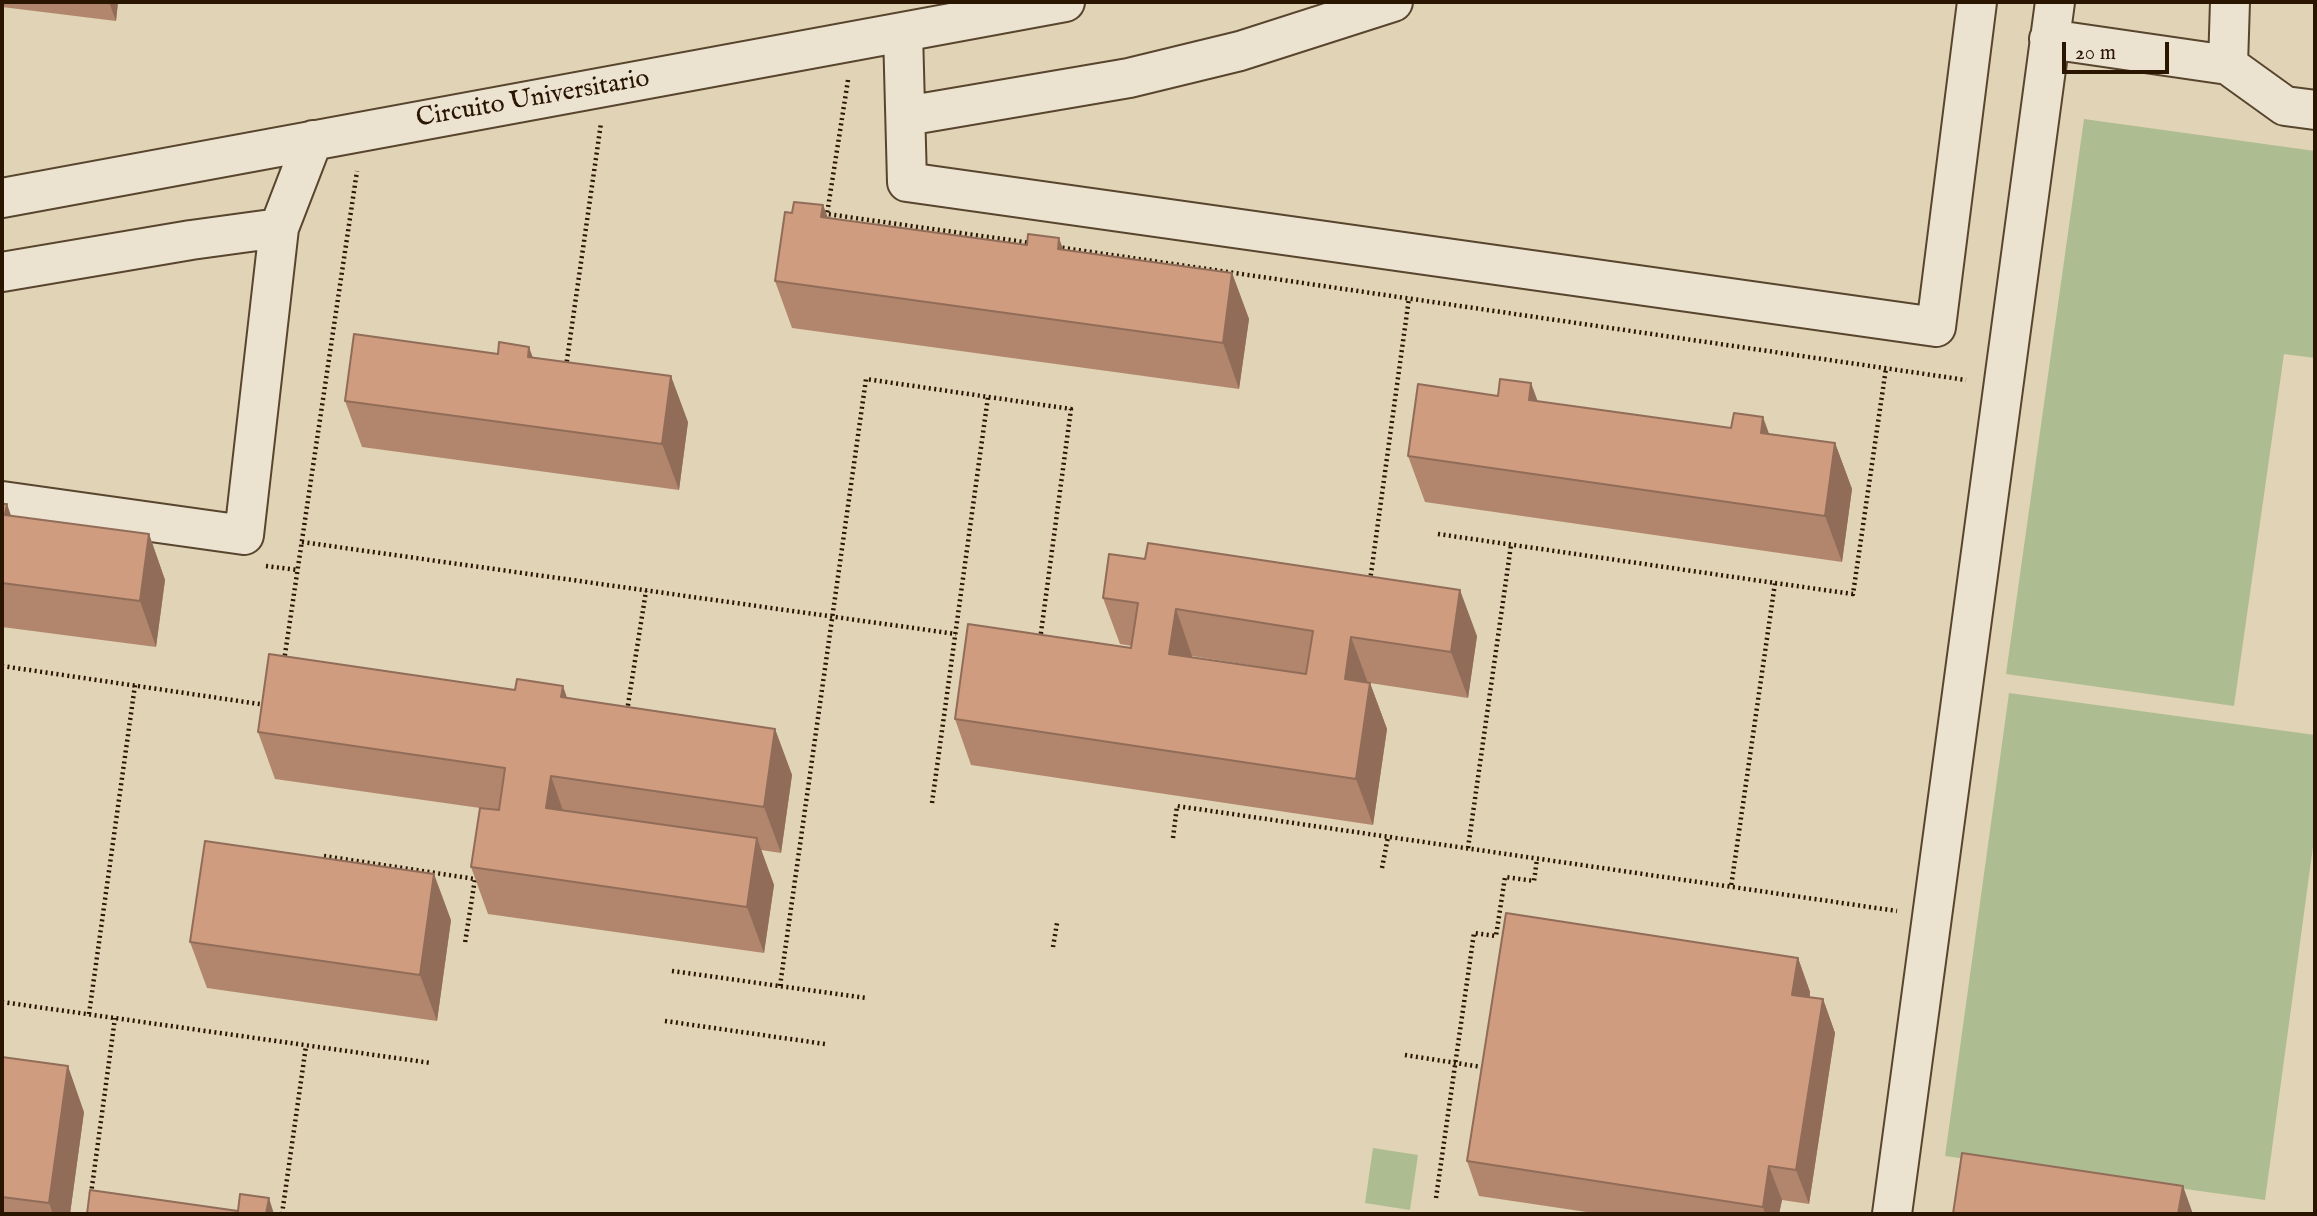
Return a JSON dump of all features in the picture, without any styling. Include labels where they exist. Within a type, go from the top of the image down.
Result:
[{"type":"street","name":"Circuito Universitario","points":[[2,198],[1065,2]]},
{"type":"street","points":[[906,116],[1129,78],[1240,51],[1393,2]]},
{"type":"street","points":[[903,32],[907,182],[1936,327],[1978,2]]},
{"type":"street","points":[[2228,65],[2230,2]]},
{"type":"street","points":[[1892,1214],[2052,20],[2228,65],[2285,106],[2315,110]]},
{"type":"street","points":[[2,501],[244,535],[279,228],[313,140]]},
{"type":"street","points":[[2,272],[279,228]]},
{"type":"path","points":[[849,75],[827,214],[1967,380]]},
{"type":"path","points":[[565,379],[601,122]]},
{"type":"path","points":[[1368,593],[1409,298]]},
{"type":"path","points":[[1438,534],[1853,594],[1886,369]]},
{"type":"path","points":[[780,986],[866,379],[1071,409],[1038,652]]},
{"type":"path","points":[[932,803],[988,397]]},
{"type":"path","points":[[302,542],[956,634]]},
{"type":"path","points":[[1468,848],[1511,545]]},
{"type":"path","points":[[1731,887],[1775,583]]},
{"type":"path","points":[[627,712],[646,591]]},
{"type":"path","points":[[953,654],[965,655]]},
{"type":"path","points":[[89,1014],[135,685]]},
{"type":"path","points":[[1173,838],[1177,806],[1908,912]]},
{"type":"path","points":[[1382,868],[1388,837]]},
{"type":"path","points":[[324,856],[475,879],[466,943]]},
{"type":"path","points":[[1436,1198],[1474,933],[1496,936],[1505,877],[1534,881],[1538,859]]},
{"type":"path","points":[[1053,947],[1056,923]]},
{"type":"path","points":[[672,971],[866,998]]},
{"type":"path","points":[[2,1002],[431,1063]]},
{"type":"path","points":[[90,1198],[115,1018]]},
{"type":"path","points":[[665,1021],[825,1044]]},
{"type":"path","points":[[282,1214],[306,1046]]},
{"type":"path","points":[[1405,1055],[1499,1069]]},
{"type":"green space","points":[[2084,119],[2315,151],[2315,358],[2284,354],[2234,706],[2006,674]]},
{"type":"green space","points":[[2009,693],[2315,735],[2315,832],[2265,1200],[1945,1156]]},
{"type":"green space","points":[[1373,1148],[1418,1155],[1410,1210],[1365,1203]]},
{"type":"building","points":[[794,202],[823,205],[821,217],[1027,245],[1028,234],[1059,238],[1058,249],[1232,273],[1223,343],[775,281],[785,212],[792,213]]},
{"type":"building","points":[[354,334],[498,354],[499,342],[529,347],[528,357],[671,376],[662,444],[345,401]]},
{"type":"building","points":[[1500,379],[1531,383],[1529,400],[1731,428],[1734,413],[1763,417],[1761,433],[1835,443],[1825,516],[1408,456],[1418,384],[1498,396]]},
{"type":"building","points":[[2,504],[7,504],[5,515],[149,534],[140,601],[2,583]]},
{"type":"building","points":[[1148,543],[1460,590],[1451,652],[1351,637],[1345,679],[1370,683],[1356,779],[955,719],[968,624],[1131,648],[1138,603],[1103,598],[1109,554],[1145,559]],"holes":[[[1176,609],[1313,631],[1306,674],[1169,654]]]},
{"type":"building","points":[[269,654],[515,690],[517,679],[563,686],[561,697],[775,729],[764,807],[551,776],[546,808],[757,838],[747,907],[471,867],[480,808],[499,810],[505,768],[258,732]]},
{"type":"building","points":[[205,841],[434,874],[420,975],[190,942]]},
{"type":"building","points":[[1506,913],[1798,958],[1792,995],[1823,999],[1796,1170],[1769,1166],[1763,1207],[1467,1161]]},
{"type":"building","points":[[2,1057],[68,1066],[49,1203],[2,1197]]},
{"type":"building","points":[[1962,1153],[2183,1186],[2178,1214],[1953,1214]]},
{"type":"building","points":[[90,1190],[238,1211],[240,1194],[269,1198],[266,1214],[87,1214]]}]
